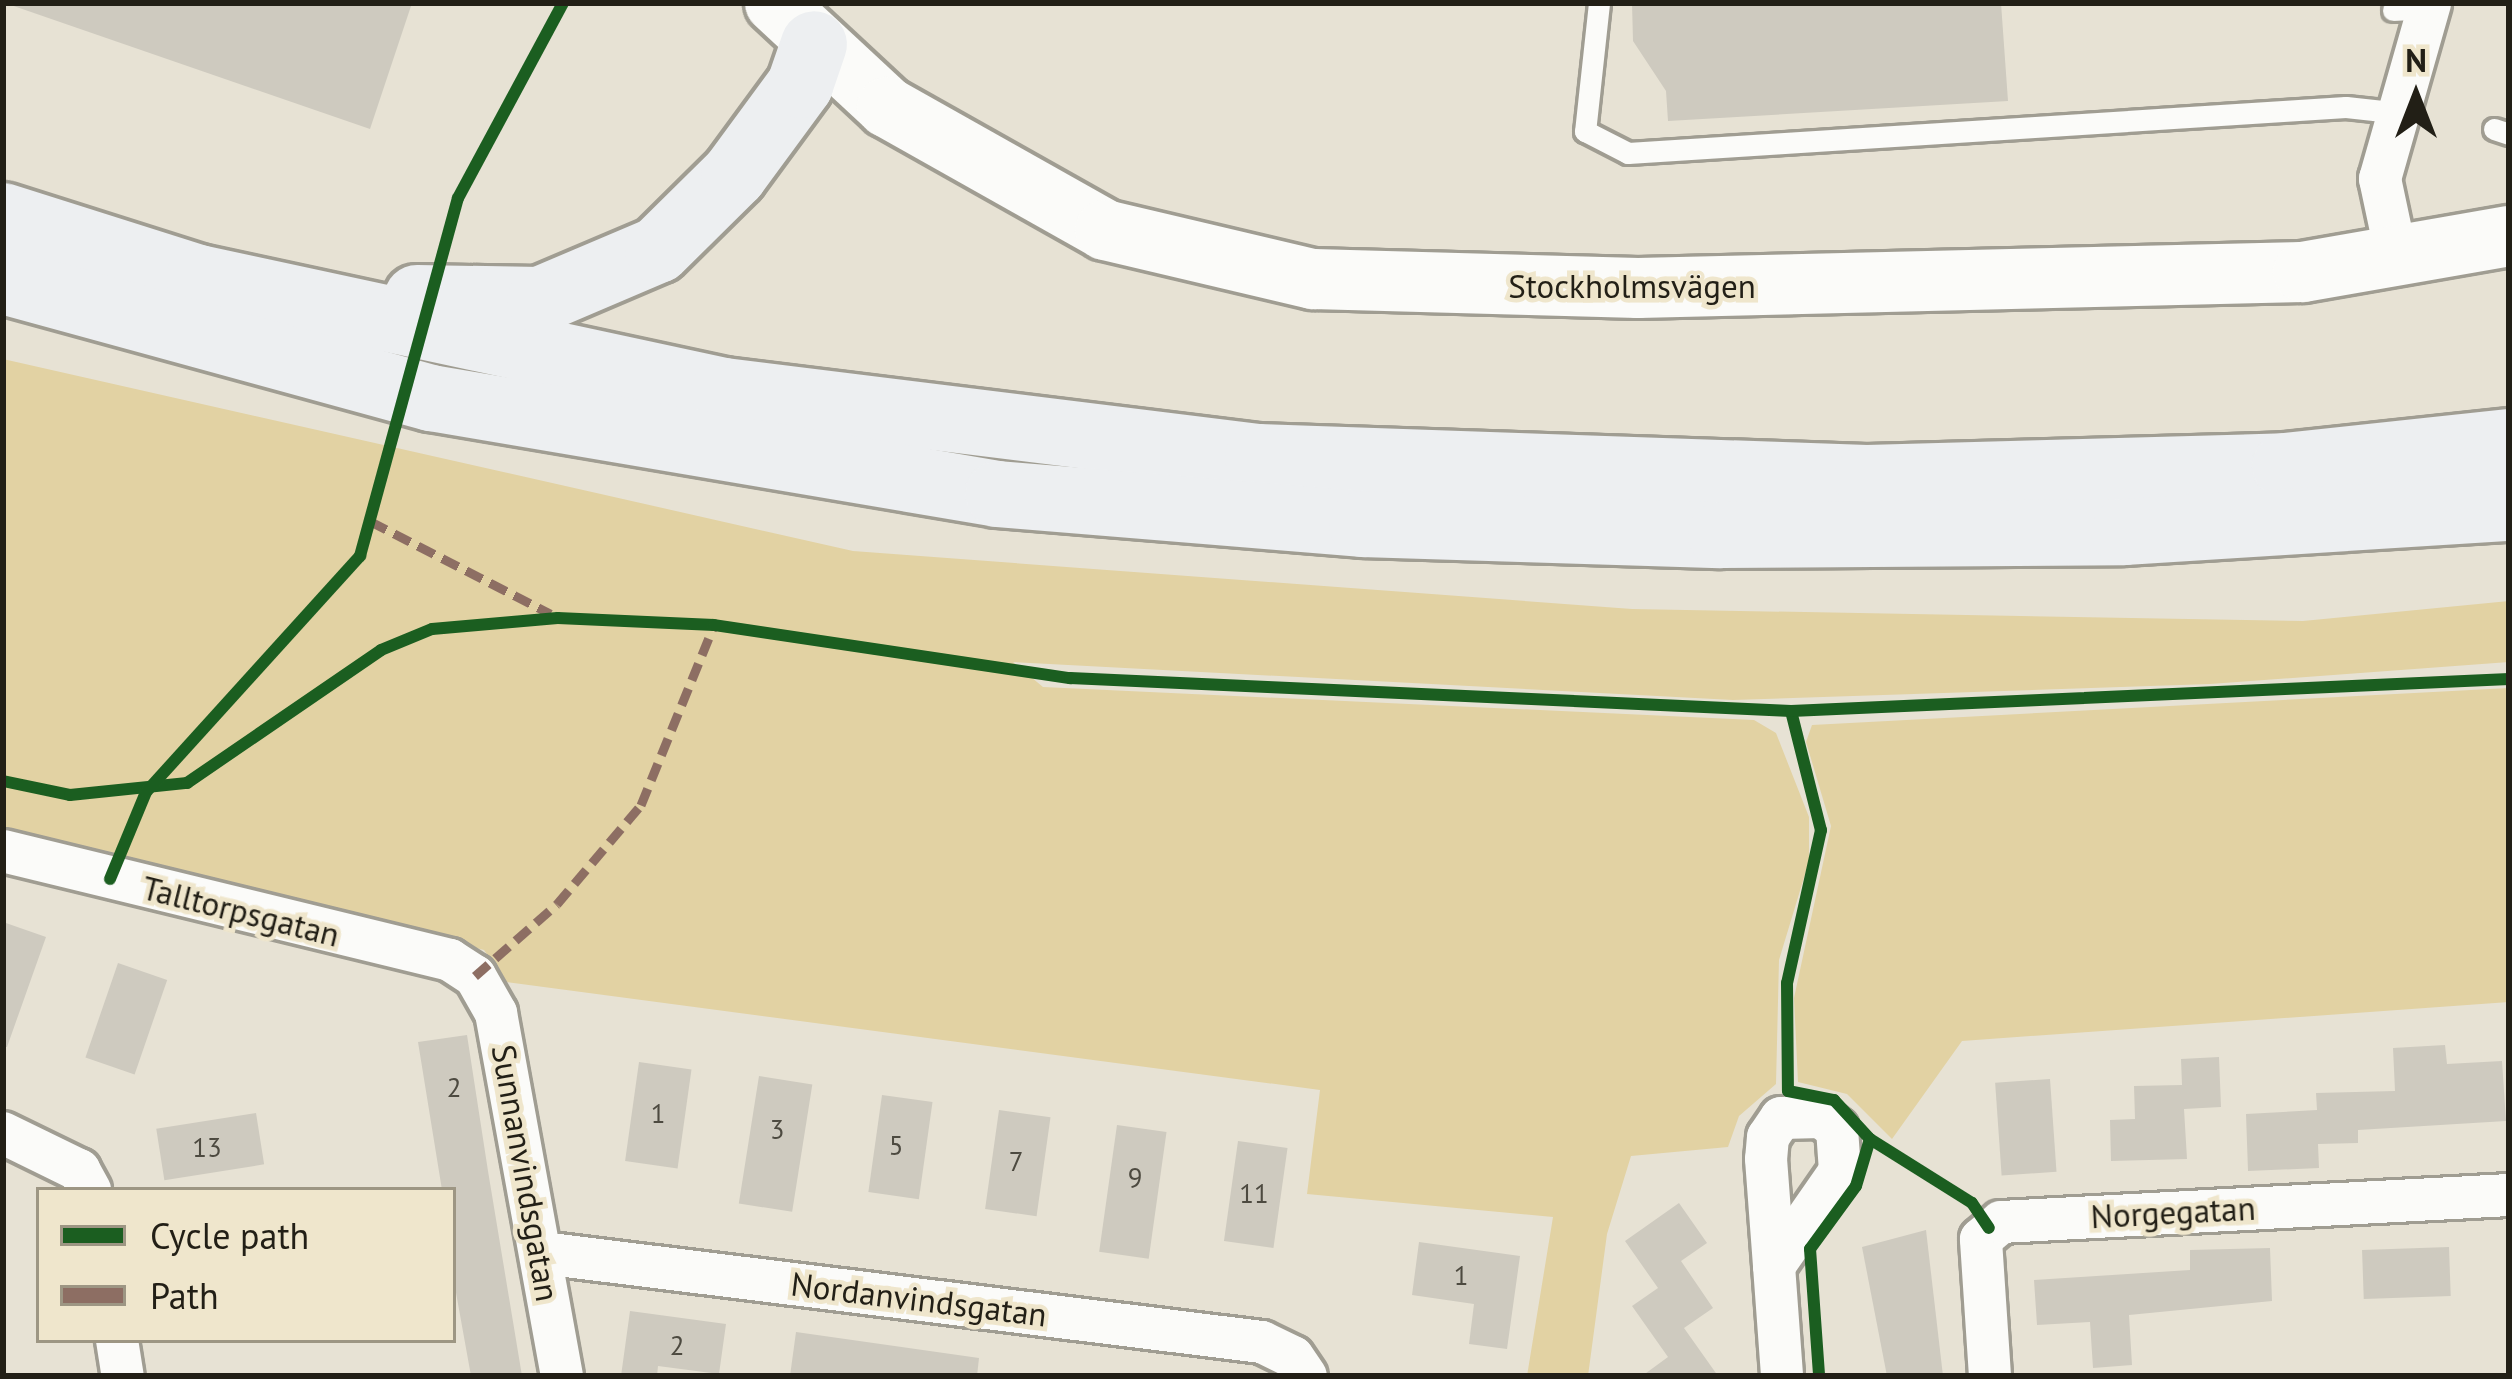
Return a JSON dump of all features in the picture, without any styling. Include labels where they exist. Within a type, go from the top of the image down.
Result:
[{"type":"highway","points":[[4,216],[58,206],[410,297],[540,300],[620,272],[691,223],[800,85],[795,24]]},
{"type":"highway","points":[[4,216],[200,278],[658,379],[1031,436],[1258,457],[1868,478],[2285,466],[2509,442]]},
{"type":"highway","points":[[3,280],[431,398],[693,450],[998,494],[1362,524],[1721,535],[2124,532],[2509,508]]},
{"type":"street","points":[[2396,254],[2380,179],[2417,7]]},
{"type":"street","name":"Stockholmsvägen","points":[[795,24],[887,107],[1105,230],[1313,279],[1910,285],[2303,272],[2509,236]]},
{"type":"street","name":"Talltorpsgatan","points":[[3,851],[450,960],[475,976]]},
{"type":"street","name":"Sunnanvindsgatan","points":[[475,976],[496,1013],[562,1376]]},
{"type":"street","points":[[3,1133],[80,1170],[88,1187]]},
{"type":"street","name":"Norgegatan","points":[[1990,1376],[1981,1239],[2001,1222],[2509,1195]]},
{"type":"street","name":"Nordanvindsgatan","points":[[542,1253],[1262,1342],[1299,1366]]},
{"type":"street","points":[[1774,1266],[1782,1376]]},
{"type":"street","points":[[118,1343],[123,1376]]},
{"type":"lane","points":[[1600,3],[1585,131],[1628,153],[2346,107],[2392,112]]},
{"type":"shaded area","points":[[3,359],[853,551],[1632,609],[2303,621],[2509,601],[2509,662],[2210,684],[1733,700],[1013,662],[1043,687],[1754,720],[1776,733],[1809,817],[1809,861],[1779,960],[1776,1084],[1739,1116],[1728,1147],[1631,1156],[1607,1234],[1588,1376],[1527,1376],[1553,1217],[1307,1194],[1320,1090],[506,982],[484,950],[3,828]]},
{"type":"shaded area","points":[[2509,688],[2509,1002],[1962,1041],[1892,1139],[1847,1094],[1798,1082],[1794,998],[1831,826],[1806,742],[1812,725]]},
{"type":"building","points":[[5,3],[412,3],[370,129]]},
{"type":"building","points":[[1632,3],[2001,3],[2008,101],[1668,121],[1666,91],[1633,41]]},
{"type":"building","points":[[3,922],[46,937],[7,1047],[3,1047]]},
{"type":"building","points":[[118,963],[167,980],[135,1074],[85,1058]]},
{"type":"building","points":[[467,1035],[522,1376],[471,1376],[456,1293],[456,1187],[442,1187],[418,1042]]},
{"type":"building","points":[[2445,1045],[2447,1064],[2502,1061],[2506,1121],[2358,1130],[2358,1143],[2318,1144],[2319,1168],[2248,1171],[2246,1114],[2317,1110],[2316,1093],[2395,1091],[2393,1048]]},
{"type":"building","points":[[2219,1057],[2221,1107],[2184,1109],[2187,1159],[2111,1161],[2110,1120],[2135,1119],[2134,1086],[2182,1085],[2181,1059]]},
{"type":"building","points":[[639,1062],[691,1069],[678,1168],[625,1161]]},
{"type":"building","points":[[759,1076],[812,1084],[792,1212],[739,1203]]},
{"type":"building","points":[[2050,1079],[2056,1172],[2002,1176],[1995,1083]]},
{"type":"building","points":[[882,1095],[933,1102],[919,1199],[868,1192]]},
{"type":"building","points":[[999,1110],[1050,1117],[1037,1216],[985,1209]]},
{"type":"building","points":[[256,1113],[264,1164],[164,1180],[156,1129]]},
{"type":"building","points":[[1117,1125],[1167,1132],[1149,1259],[1099,1252]]},
{"type":"building","points":[[1238,1141],[1288,1148],[1273,1248],[1224,1241]]},
{"type":"building","points":[[1679,1203],[1707,1243],[1681,1261],[1713,1308],[1684,1328],[1718,1376],[1642,1376],[1668,1357],[1632,1306],[1658,1288],[1625,1241]]},
{"type":"building","points":[[1926,1230],[1943,1376],[1887,1376],[1862,1247]]},
{"type":"building","points":[[1419,1242],[1520,1256],[1507,1349],[1469,1344],[1474,1304],[1412,1295]]},
{"type":"building","points":[[2449,1247],[2451,1296],[2364,1299],[2362,1250]]},
{"type":"building","points":[[2270,1248],[2272,1301],[2129,1315],[2132,1365],[2093,1368],[2090,1322],[2037,1325],[2034,1280],[2190,1270],[2190,1250]]},
{"type":"building","points":[[630,1311],[726,1324],[719,1374],[658,1366],[657,1376],[621,1376]]},
{"type":"building","points":[[796,1332],[979,1358],[977,1376],[790,1376]]},
{"type":"marked path","points":[[370,521],[551,614]]},
{"type":"marked path","points":[[475,976],[557,904],[641,805],[714,625]]},
{"type":"cycle path","points":[[110,879],[146,792],[360,556],[458,198],[563,3]]},
{"type":"cycle path","points":[[3,781],[70,795],[187,783],[381,650],[432,629],[558,618],[714,625],[1070,678],[1791,711],[2509,679]]},
{"type":"cycle path","points":[[1791,711],[1821,830],[1787,983],[1788,1091],[1834,1100],[1870,1139],[1856,1186],[1810,1249],[1819,1376]]},
{"type":"cycle path","points":[[1870,1139],[1972,1203],[1989,1228]]}]
